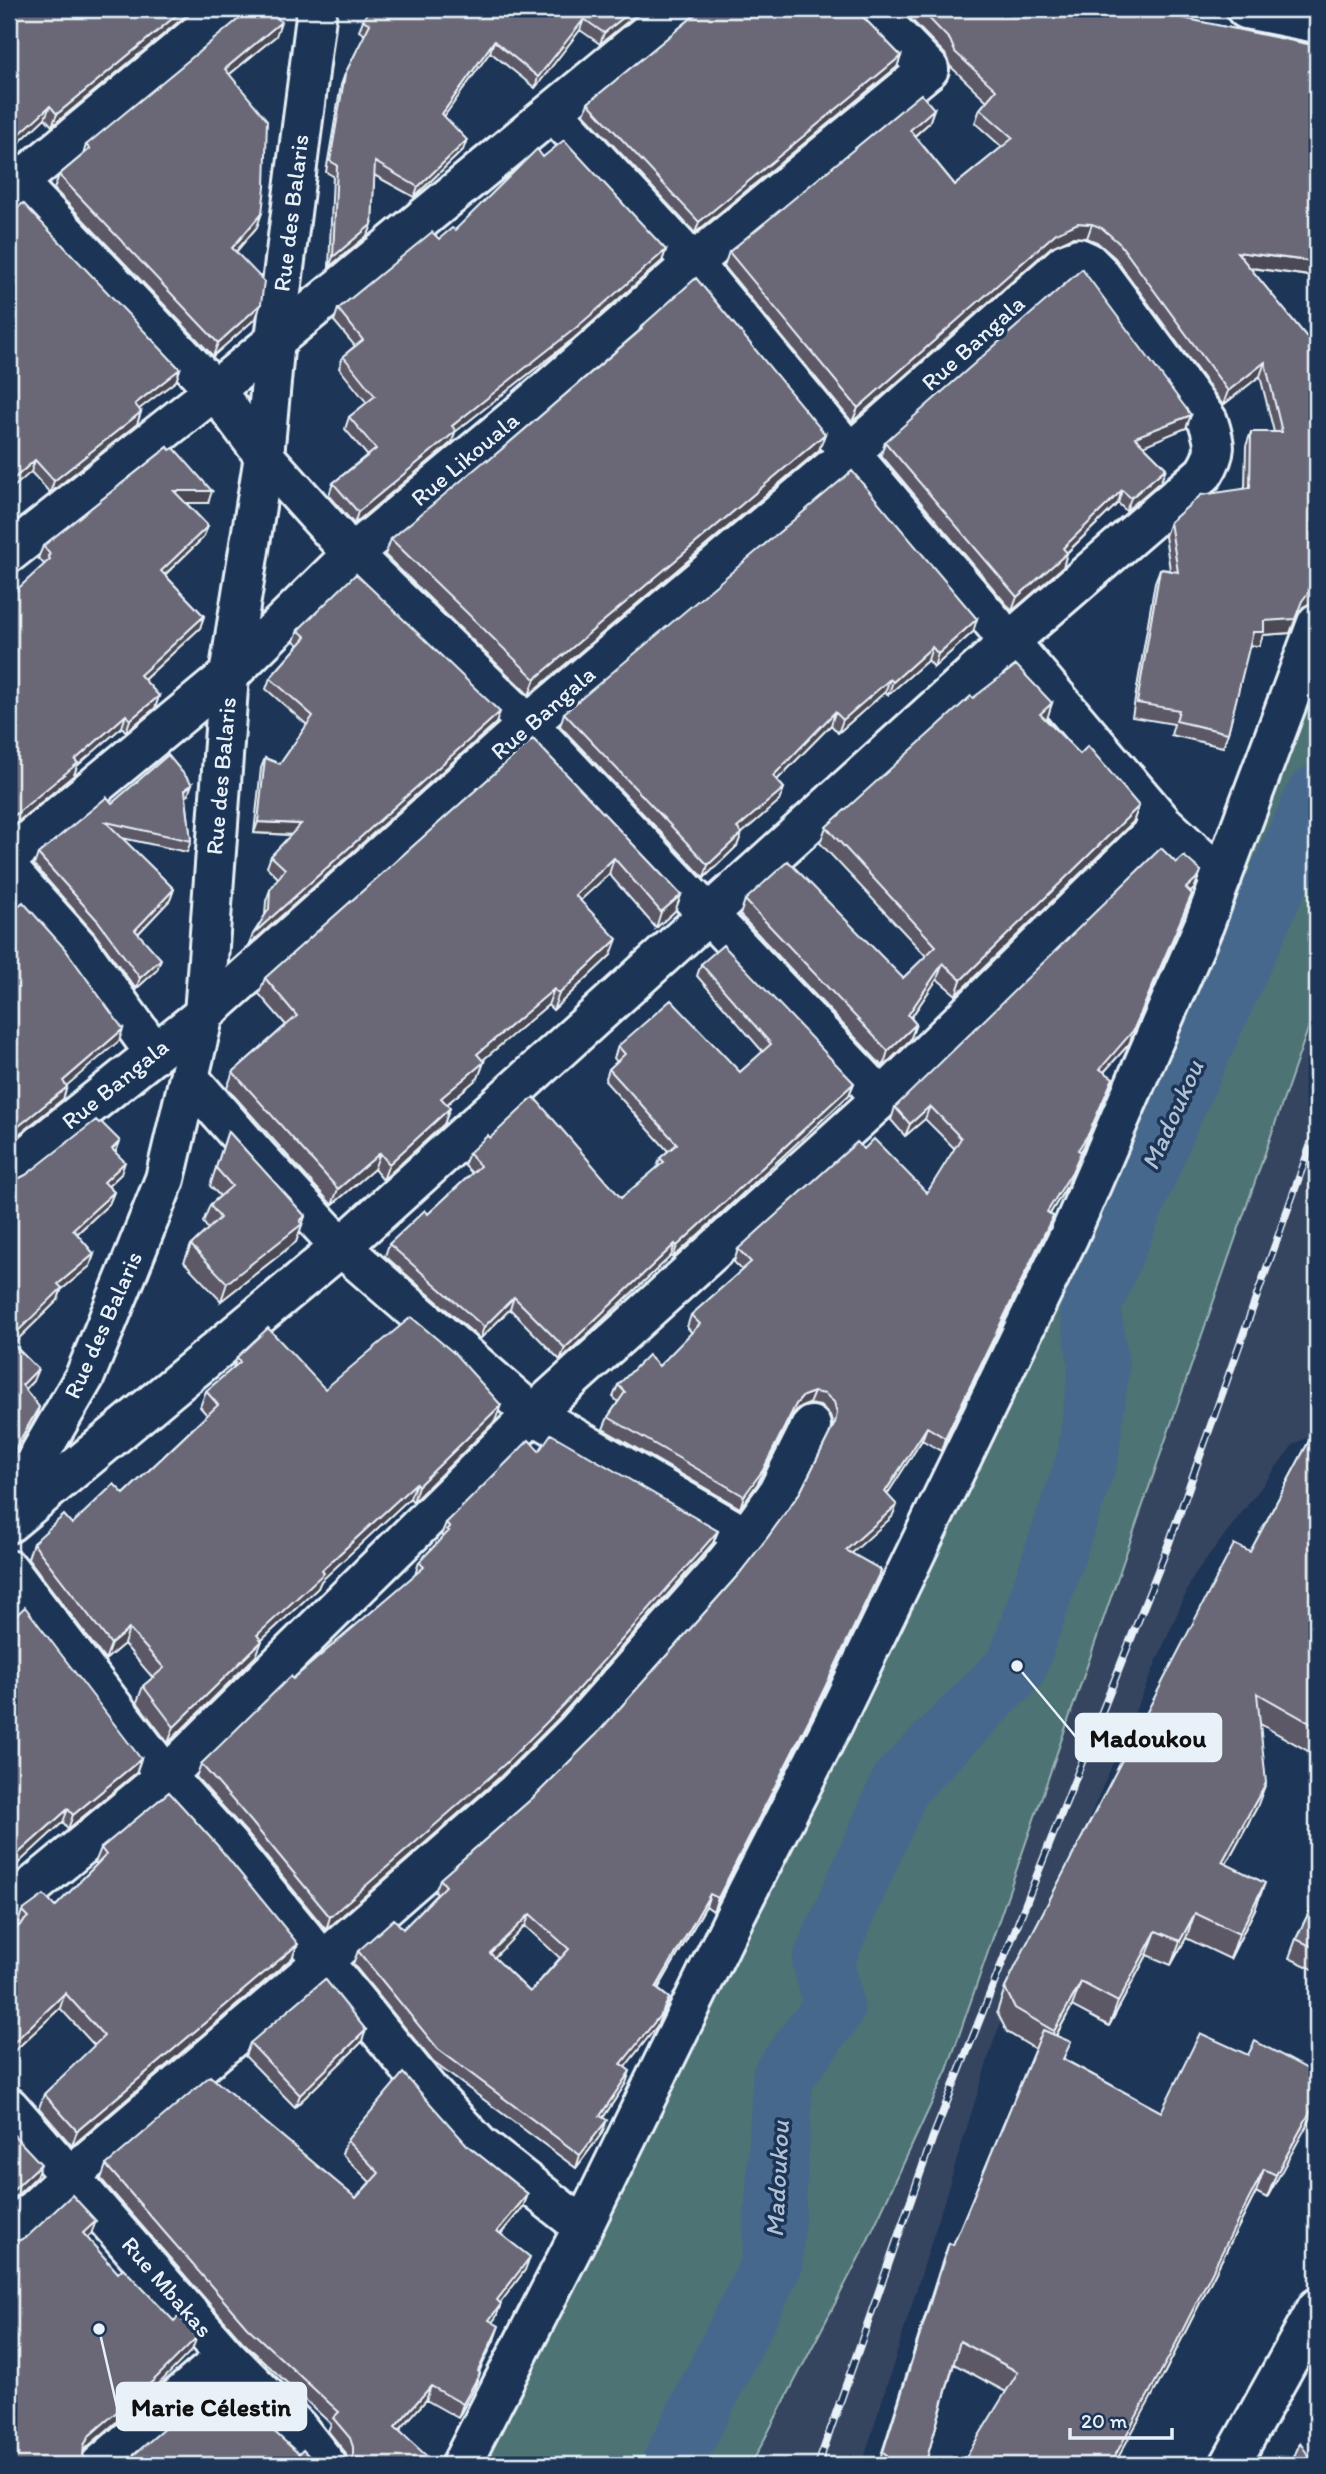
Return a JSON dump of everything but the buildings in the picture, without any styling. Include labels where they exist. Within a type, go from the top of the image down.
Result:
[{"type":"street","points":[[228,9],[12,182],[215,390],[264,456],[352,554],[528,724],[882,1098]]},
{"type":"street","name":"Rue des Balaris","points":[[9,1507],[85,1376],[165,1179],[204,1014],[229,675],[264,456],[275,339],[317,9]]},
{"type":"street","points":[[9,554],[215,390],[677,9]]},
{"type":"street","name":"Rue Likouala","points":[[9,857],[229,675],[352,554],[515,418],[693,263],[929,69],[871,9]]},
{"type":"street","points":[[1246,9],[1317,23]]},
{"type":"street","points":[[554,112],[693,263],[1163,823],[1222,878]]},
{"type":"street","name":"Rue Bangala","points":[[9,1170],[204,1014],[528,724],[850,453],[1053,272],[1065,263],[1079,258],[1088,262],[1099,273],[1208,422],[1214,440],[1214,457],[1203,473],[1009,642]]},
{"type":"street","points":[[461,2465],[583,2227],[736,1914],[833,1724],[1069,1236],[1204,925],[1317,622]]},
{"type":"street","points":[[9,1523],[341,1247],[1009,642]]},
{"type":"street","points":[[9,1906],[166,1776],[533,1414],[882,1098],[1163,823]]},
{"type":"street","points":[[9,870],[78,947],[154,1052]]},
{"type":"street","points":[[190,1079],[341,1247],[533,1414],[746,1537]]},
{"type":"street","points":[[9,2233],[70,2176],[323,1961],[516,1792],[575,1733],[710,1582],[746,1537],[777,1494],[811,1426]]},
{"type":"street","points":[[9,1570],[166,1776],[229,1846],[429,2091],[479,2145],[583,2227]]},
{"type":"street","name":"Rue Mbakas","points":[[9,2107],[226,2356],[297,2427],[327,2465]]},
{"type":"street","points":[[1230,2465],[1317,2308]]},
{"type":"street","points":[[100,2465],[226,2356]]},
{"type":"shaded area","points":[[1317,981],[1317,1432],[1293,1445],[1193,1577],[995,2037],[862,2465],[709,2465]]},
{"type":"green space","points":[[1317,622],[1317,1003],[947,2070],[865,2246],[751,2465],[461,2465],[995,1390]]},
{"type":"waterway","name":"Madoukou","points":[[672,2465],[772,2264],[783,2076],[834,2008],[823,1961],[901,1783],[1017,1666],[1088,1456],[1099,1367],[1090,1308],[1169,1119],[1317,795]]},
{"type":"railway","points":[[818,2465],[933,2137],[1169,1543],[1317,1127]]},
{"type":"place","name":"Madoukou","points":[[1017,1666]]},
{"type":"place","name":"Marie Célestin","points":[[99,2329]]}]
